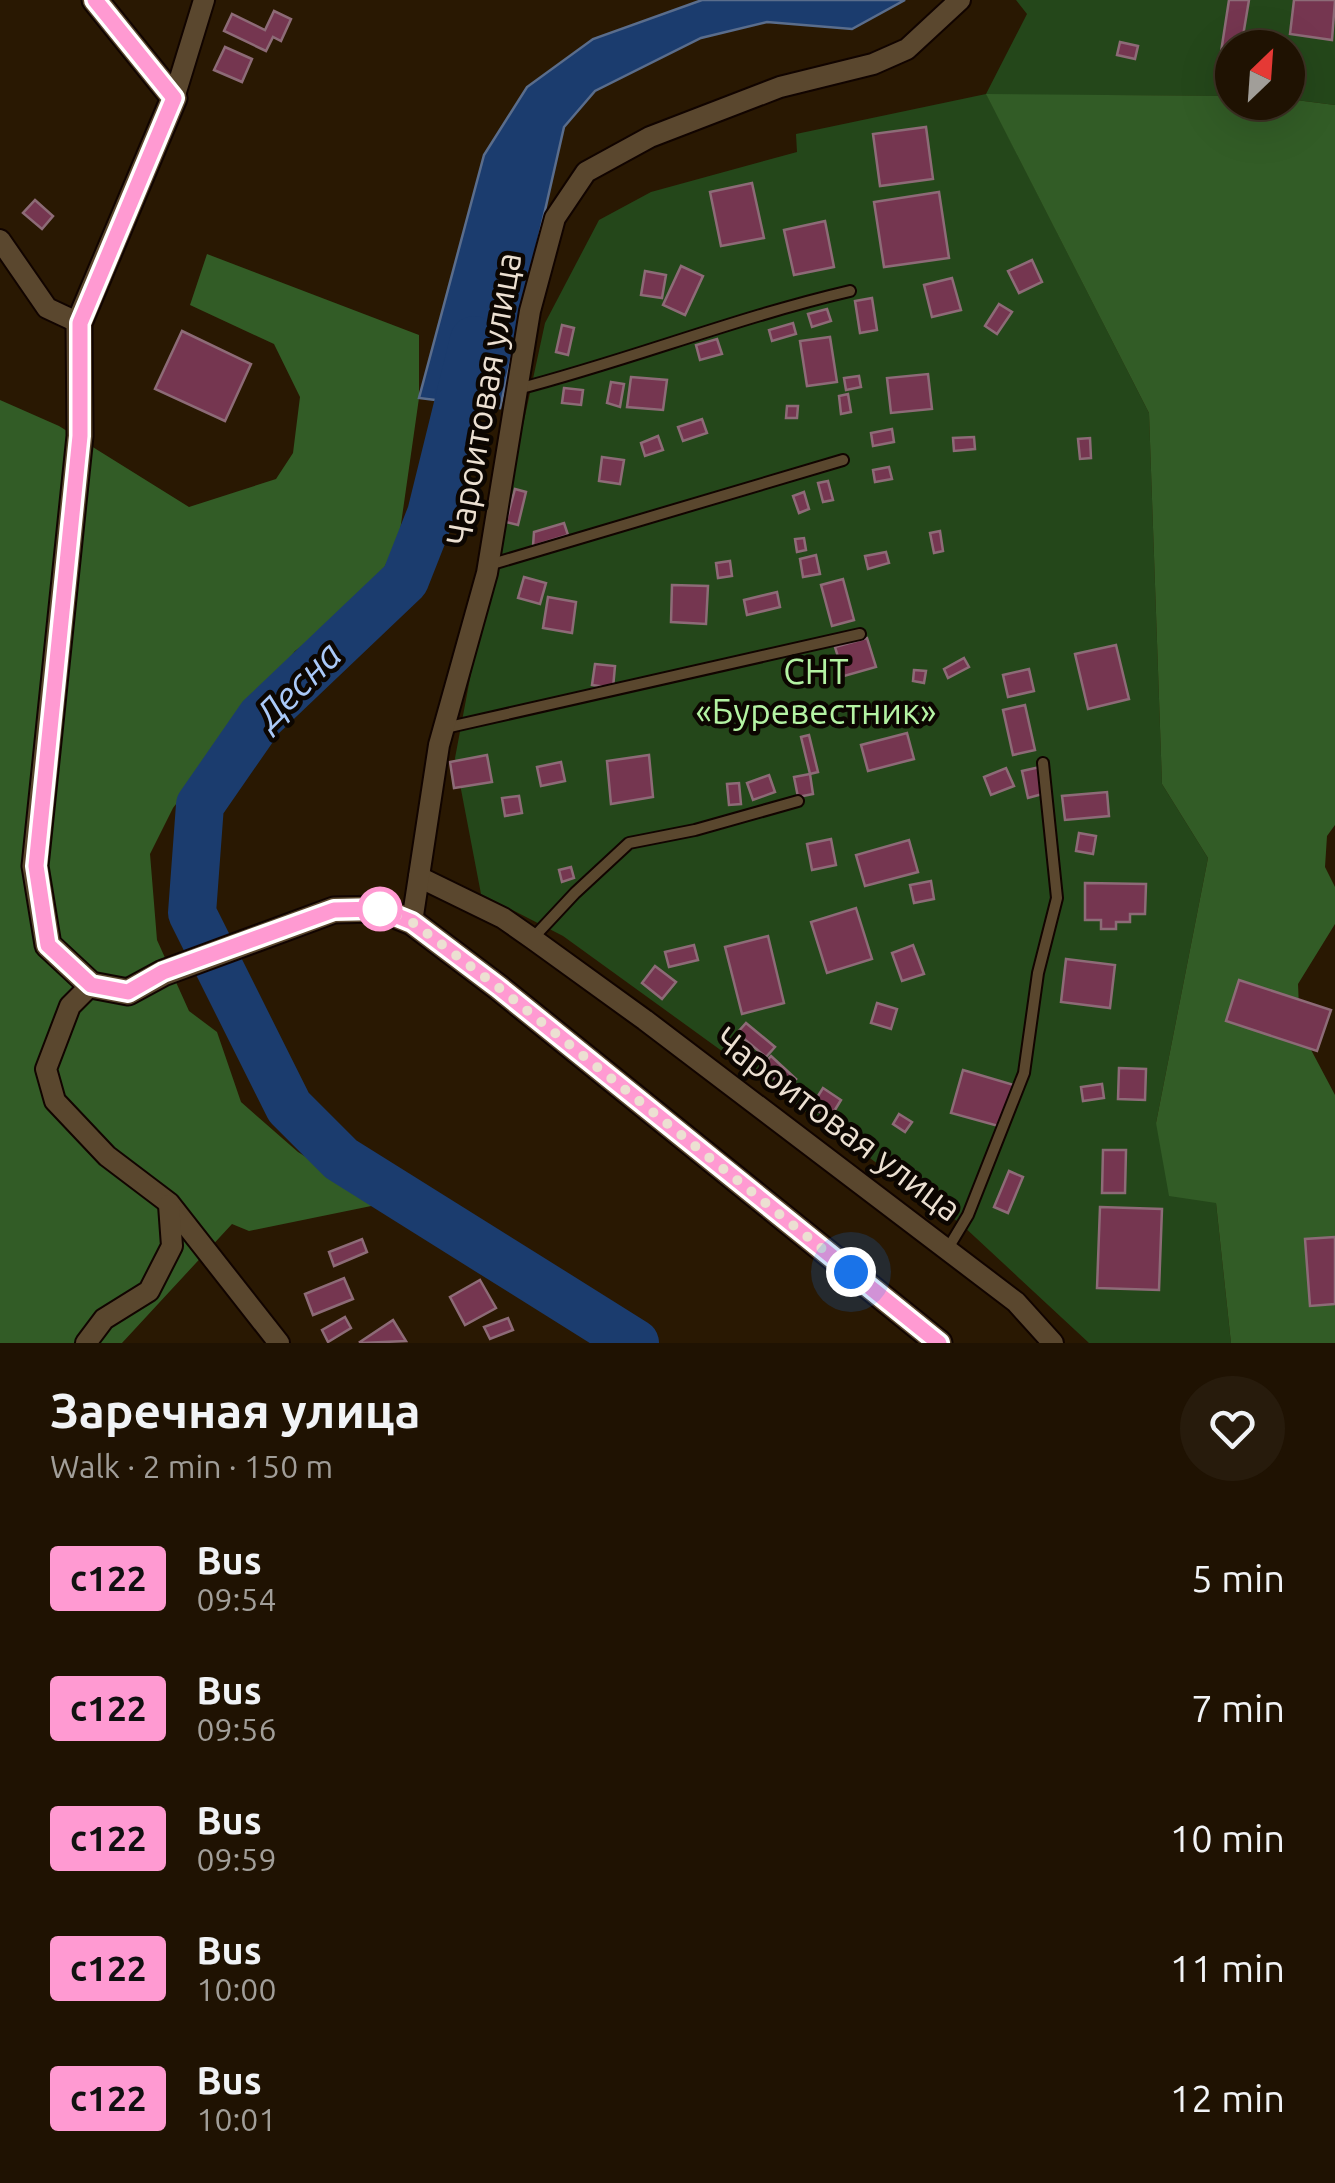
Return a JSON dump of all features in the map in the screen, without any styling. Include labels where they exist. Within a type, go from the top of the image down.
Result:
[{"type":"street","points":[[95,0],[174,98]]},
{"type":"street","points":[[204,0],[174,98],[80,323],[80,436],[36,866],[48,945],[91,985],[128,992],[163,972],[334,910],[380,909],[412,922],[939,1343]]},
{"type":"street","name":"Чароитовая улица","points":[[412,922],[444,728],[488,566],[530,312],[555,218],[586,172],[650,136],[780,87],[873,64],[906,49],[960,0]]},
{"type":"street","points":[[0,240],[46,308],[80,323]]},
{"type":"street","name":"Чароитовая улица","points":[[419,877],[503,918],[645,1020],[1016,1302],[1053,1343]]},
{"type":"street","points":[[91,985],[70,1006],[46,1069],[55,1102],[106,1156],[169,1203],[279,1343]]},
{"type":"street","points":[[86,1343],[104,1319],[149,1291],[172,1246],[169,1203]]},
{"type":"lane","points":[[517,390],[585,372],[775,308],[850,291]]},
{"type":"lane","points":[[488,566],[843,460]]},
{"type":"lane","points":[[444,728],[860,634]]},
{"type":"lane","points":[[947,1250],[968,1215],[1024,1073],[1038,973],[1058,898],[1044,763]]},
{"type":"lane","points":[[533,939],[575,893],[629,844],[798,801]]},
{"type":"green space","name":"СНТ «Буревестник»","points":[[1016,0],[1335,0],[1335,105],[1305,101],[1305,30],[1215,30],[1215,96],[987,95],[1149,413],[1162,784],[1208,858],[1156,1123],[1216,1203],[1231,1343],[1089,1343],[961,1224],[563,936],[481,894],[455,758],[545,323],[599,220],[651,192],[797,152],[796,134],[986,94],[1027,14]]},
{"type":"green space","points":[[986,94],[1215,96],[1215,120],[1305,120],[1305,101],[1335,105],[1335,825],[1327,836],[1325,867],[1335,887],[1335,924],[1298,984],[1300,1029],[1335,1095],[1335,1343],[1231,1343],[1216,1203],[1169,1196],[1156,1123],[1208,858],[1162,784],[1149,413]]},
{"type":"green space","points":[[207,254],[419,335],[419,398],[399,538],[370,596],[295,651],[173,808],[150,854],[157,940],[189,1011],[217,1032],[241,1102],[298,1152],[381,1204],[249,1231],[232,1224],[122,1343],[0,1343],[0,400],[59,426],[189,507],[276,479],[293,453],[300,397],[274,344],[190,305]]},
{"type":"water","points":[[702,0],[905,0],[852,29],[767,22],[701,38],[595,91],[564,127],[500,408],[419,398],[484,155],[527,87],[593,39]]},
{"type":"building","points":[[1229,0],[1249,0],[1244,30],[1224,30]]},
{"type":"building","points":[[1294,0],[1335,0],[1332,40],[1305,36],[1305,30],[1290,30]]},
{"type":"building","points":[[274,11],[291,19],[281,41],[273,37],[266,51],[224,31],[232,14],[265,30]]},
{"type":"building","points":[[1120,42],[1138,46],[1135,59],[1117,55]]},
{"type":"building","points":[[225,47],[252,59],[242,82],[214,70]]},
{"type":"building","points":[[926,127],[933,179],[880,186],[873,134]]},
{"type":"building","points":[[752,183],[764,238],[721,246],[710,192]]},
{"type":"building","points":[[939,192],[949,258],[884,267],[874,202]]},
{"type":"building","points":[[35,200],[53,216],[42,229],[23,213]]},
{"type":"building","points":[[825,221],[834,267],[794,275],[784,230]]},
{"type":"building","points":[[1032,260],[1042,282],[1019,293],[1008,271]]},
{"type":"building","points":[[681,266],[703,276],[685,315],[663,305]]},
{"type":"building","points":[[645,271],[666,275],[662,298],[641,295]]},
{"type":"building","points":[[952,278],[961,310],[932,317],[924,285]]},
{"type":"building","points":[[872,298],[877,330],[860,333],[855,301]]},
{"type":"building","points":[[999,304],[1012,312],[997,334],[985,326]]},
{"type":"building","points":[[827,309],[831,321],[812,327],[808,314]]},
{"type":"building","points":[[793,323],[796,334],[772,341],[769,330]]},
{"type":"building","points":[[562,325],[574,328],[568,355],[556,352]]},
{"type":"building","points":[[182,331],[251,364],[225,421],[155,389]]},
{"type":"building","points":[[830,337],[837,382],[807,386],[800,341]]},
{"type":"building","points":[[717,339],[722,354],[700,360],[696,345]]},
{"type":"building","points":[[928,374],[932,409],[891,413],[887,378]]},
{"type":"building","points":[[859,376],[861,387],[846,390],[844,378]]},
{"type":"building","points":[[631,377],[667,380],[663,410],[627,407]]},
{"type":"building","points":[[611,382],[624,384],[620,407],[607,403]]},
{"type":"building","points":[[564,388],[583,390],[581,405],[562,403]]},
{"type":"building","points":[[848,394],[851,412],[841,414],[839,396]]},
{"type":"building","points":[[787,406],[798,406],[797,418],[786,418]]},
{"type":"building","points":[[702,419],[707,433],[683,441],[678,427]]},
{"type":"building","points":[[892,429],[894,442],[873,446],[871,433]]},
{"type":"building","points":[[658,436],[663,450],[645,456],[641,443]]},
{"type":"building","points":[[974,437],[975,449],[954,451],[953,438]]},
{"type":"building","points":[[1090,438],[1091,458],[1080,459],[1078,439]]},
{"type":"building","points":[[602,457],[624,460],[620,484],[599,481]]},
{"type":"building","points":[[889,467],[892,479],[875,482],[873,470]]},
{"type":"building","points":[[828,481],[833,500],[823,502],[818,483]]},
{"type":"building","points":[[515,489],[526,492],[518,525],[506,522]]},
{"type":"building","points":[[804,492],[809,509],[799,513],[793,496]]},
{"type":"building","points":[[564,523],[568,535],[533,546],[534,532]]},
{"type":"building","points":[[940,531],[943,551],[934,553],[930,533]]},
{"type":"building","points":[[804,538],[806,550],[797,552],[795,539]]},
{"type":"building","points":[[886,552],[889,563],[868,569],[865,556]]},
{"type":"building","points":[[816,555],[820,574],[803,577],[800,559]]},
{"type":"building","points":[[730,561],[732,576],[718,578],[716,563]]},
{"type":"building","points":[[524,577],[546,583],[540,604],[518,598]]},
{"type":"building","points":[[843,579],[854,620],[832,626],[821,585]]},
{"type":"building","points":[[672,585],[708,586],[706,624],[671,622]]},
{"type":"building","points":[[777,592],[780,607],[747,615],[744,600]]},
{"type":"building","points":[[548,597],[576,602],[572,633],[543,628]]},
{"type":"building","points":[[867,638],[876,667],[844,676],[835,647]]},
{"type":"building","points":[[1116,645],[1129,699],[1088,709],[1075,654]]},
{"type":"building","points":[[964,658],[969,667],[948,678],[944,669]]},
{"type":"building","points":[[595,664],[615,666],[613,688],[592,685]]},
{"type":"building","points":[[1029,669],[1034,691],[1008,697],[1003,675]]},
{"type":"building","points":[[914,670],[926,671],[924,683],[913,681]]},
{"type":"building","points":[[1025,705],[1035,750],[1013,755],[1003,710]]},
{"type":"building","points":[[907,733],[914,759],[868,771],[861,745]]},
{"type":"building","points":[[809,735],[818,772],[810,774],[801,737]]},
{"type":"building","points":[[487,755],[492,782],[454,788],[450,762]]},
{"type":"building","points":[[649,755],[653,797],[611,804],[607,761]]},
{"type":"building","points":[[561,762],[565,781],[541,786],[537,767]]},
{"type":"building","points":[[1040,767],[1046,793],[1028,798],[1022,771]]},
{"type":"building","points":[[1006,768],[1014,786],[991,795],[984,777]]},
{"type":"building","points":[[810,774],[813,794],[798,797],[794,777]]},
{"type":"building","points":[[769,775],[775,792],[753,800],[747,783]]},
{"type":"building","points":[[739,783],[741,804],[729,805],[727,784]]},
{"type":"building","points":[[1107,792],[1109,816],[1065,820],[1062,796]]},
{"type":"building","points":[[519,796],[522,813],[505,816],[502,798]]},
{"type":"building","points":[[1079,833],[1096,836],[1093,854],[1076,851]]},
{"type":"building","points":[[831,839],[836,865],[812,870],[807,844]]},
{"type":"building","points":[[909,840],[918,872],[865,886],[856,855]]},
{"type":"building","points":[[571,867],[574,878],[562,882],[559,870]]},
{"type":"building","points":[[931,881],[934,899],[914,903],[910,885]]},
{"type":"building","points":[[1085,883],[1146,884],[1145,914],[1130,914],[1130,922],[1116,922],[1116,929],[1101,929],[1101,920],[1085,920]]},
{"type":"building","points":[[856,908],[872,959],[827,973],[811,922]]},
{"type":"building","points":[[768,936],[784,1003],[742,1014],[725,947]]},
{"type":"building","points":[[694,945],[698,960],[669,967],[665,952]]},
{"type":"building","points":[[913,945],[924,974],[902,981],[892,953]]},
{"type":"building","points":[[1066,959],[1115,965],[1110,1008],[1061,1002]]},
{"type":"building","points":[[655,966],[676,982],[662,999],[642,983]]},
{"type":"building","points":[[1239,980],[1331,1010],[1317,1051],[1226,1021]]},
{"type":"building","points":[[877,1003],[897,1009],[891,1029],[871,1023]]},
{"type":"building","points":[[746,1023],[775,1047],[766,1057],[737,1033]]},
{"type":"building","points":[[771,1056],[796,1079],[785,1089],[761,1067]]},
{"type":"building","points":[[1119,1068],[1146,1069],[1145,1100],[1118,1099]]},
{"type":"building","points":[[963,1070],[1014,1085],[1002,1127],[951,1113]]},
{"type":"building","points":[[1102,1084],[1104,1098],[1083,1101],[1081,1087]]},
{"type":"building","points":[[823,1088],[841,1100],[830,1118],[811,1107]]},
{"type":"building","points":[[899,1114],[912,1122],[905,1132],[893,1124]]},
{"type":"building","points":[[1103,1150],[1126,1150],[1125,1193],[1102,1193]]},
{"type":"building","points":[[1009,1171],[1023,1177],[1008,1213],[994,1207]]},
{"type":"building","points":[[1100,1207],[1162,1209],[1159,1290],[1097,1288]]},
{"type":"building","points":[[1335,1237],[1335,1304],[1310,1306],[1305,1239]]},
{"type":"building","points":[[362,1239],[367,1252],[334,1266],[329,1252]]},
{"type":"building","points":[[344,1278],[353,1299],[313,1315],[305,1294]]},
{"type":"building","points":[[480,1280],[496,1308],[465,1325],[450,1297]]},
{"type":"building","points":[[345,1317],[351,1328],[328,1342],[322,1330]]},
{"type":"building","points":[[508,1318],[513,1330],[490,1339],[484,1327]]},
{"type":"building","points":[[393,1320],[406,1341],[360,1342]]},
{"type":"waterway","name":"Десна","points":[[474,340],[431,514],[405,580],[261,717],[200,805],[192,913],[289,1107],[341,1159],[635,1343]]},
{"type":"bus line","name":"с122","points":[[95,0],[174,98],[80,323],[80,436],[36,866],[48,945],[91,985],[128,992],[163,972],[334,910],[380,909],[412,922],[939,1343]]},
{"type":"route","points":[[380,909],[412,922],[498,987],[851,1272]]}]
